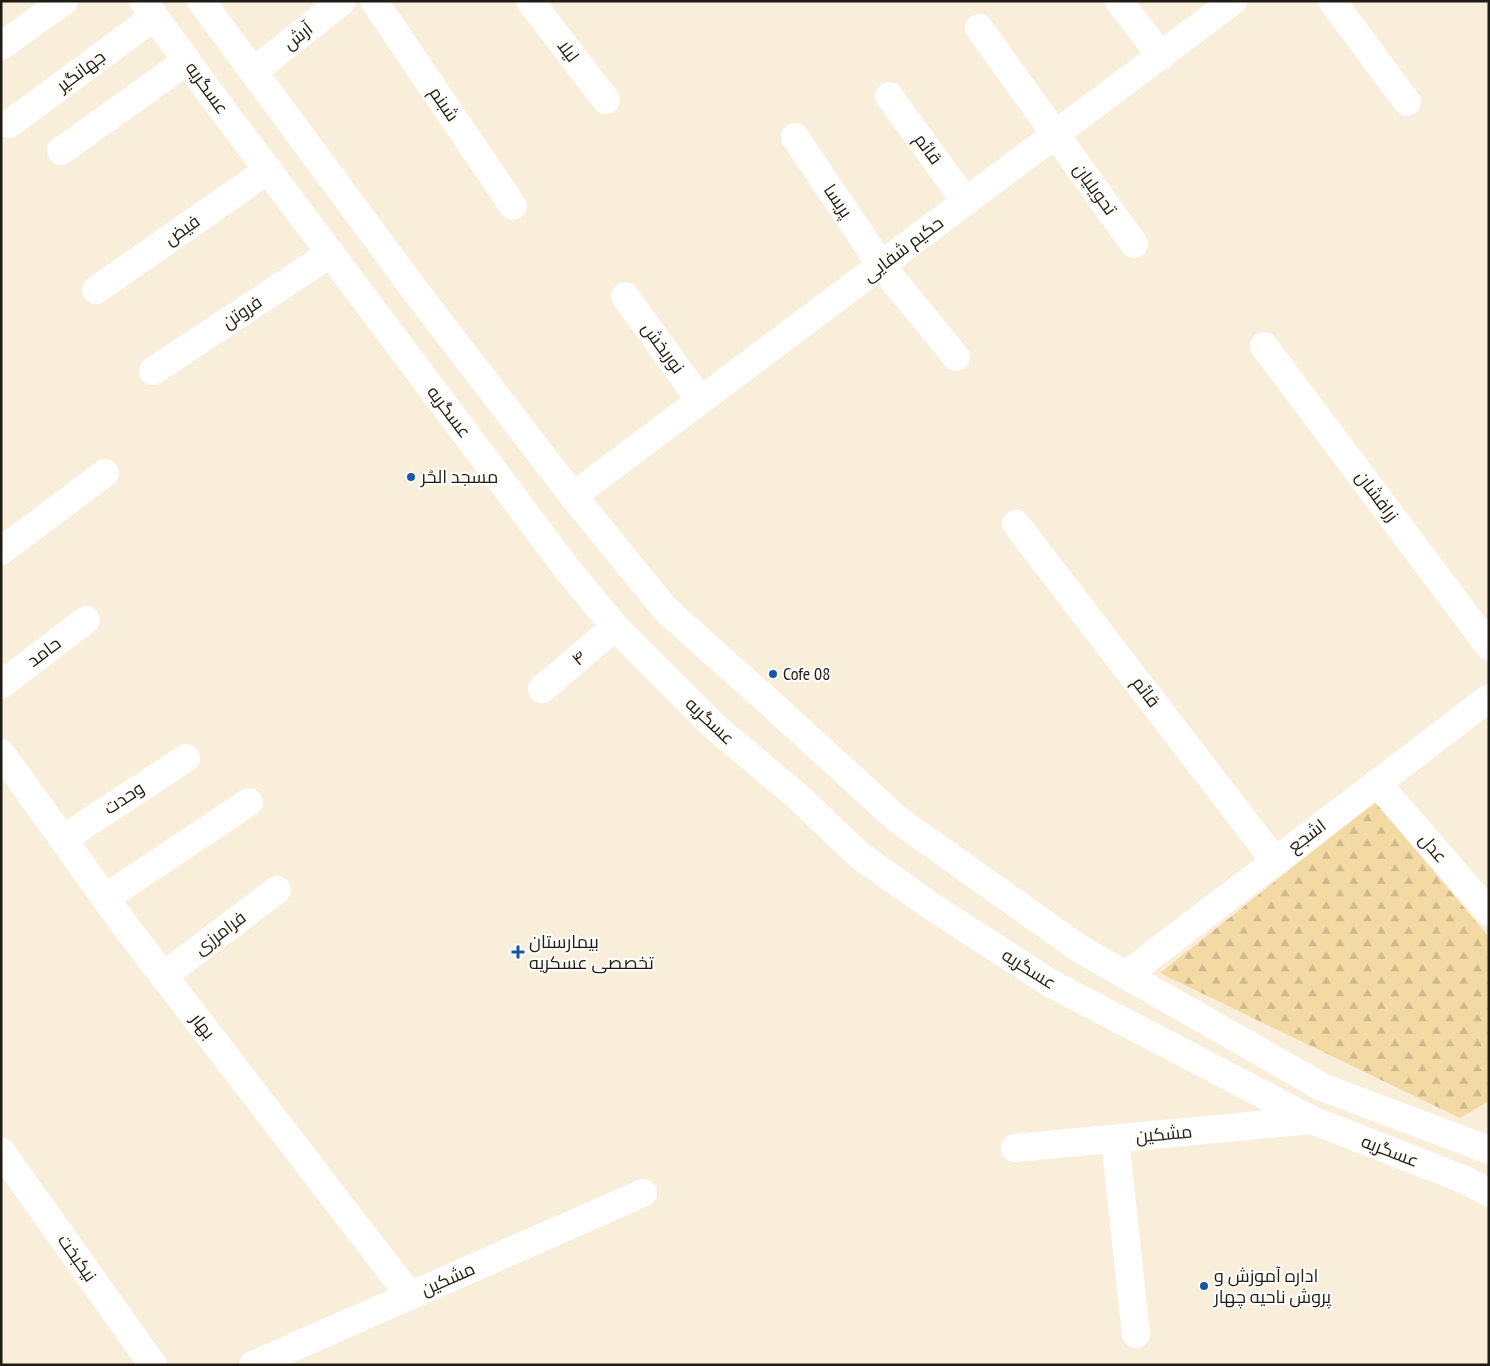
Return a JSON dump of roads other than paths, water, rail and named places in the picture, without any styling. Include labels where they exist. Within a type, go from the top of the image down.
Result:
[{"type":"street","points":[[1,46],[64,1]]},
{"type":"street","name":"عسگریه","points":[[201,1],[414,289],[572,496],[666,610],[897,819],[1080,949],[1322,1087],[1489,1150]]},
{"type":"street","name":"آرش","points":[[254,71],[342,1]]},
{"type":"street","name":"شبنم","points":[[374,1],[513,206]]},
{"type":"street","name":"لیلا","points":[[530,1],[606,100]]},
{"type":"street","points":[[1119,1],[1161,56]]},
{"type":"street","name":"حکیم شفایی","points":[[572,496],[1233,1]]},
{"type":"street","points":[[1332,1],[1407,102]]},
{"type":"street","name":"عسگریه","points":[[148,9],[565,566],[616,627],[715,727],[796,796],[859,855],[928,904],[1050,983],[1312,1120],[1465,1180],[1489,1193]]},
{"type":"street","name":"جهانگیر","points":[[9,124],[148,9]]},
{"type":"street","points":[[980,28],[1056,135]]},
{"type":"street","points":[[61,151],[187,61]]},
{"type":"street","name":"قائم","points":[[890,96],[966,202]]},
{"type":"street","name":"تحویلیان","points":[[1056,135],[1134,244]]},
{"type":"street","name":"پریسا","points":[[795,136],[881,265],[956,357]]},
{"type":"street","name":"فیض","points":[[96,290],[268,170]]},
{"type":"street","name":"فروتن","points":[[153,371],[331,253]]},
{"type":"street","name":"نوربخش","points":[[625,296],[700,400]]},
{"type":"street","name":"زرافشان","points":[[1264,346],[1489,646]]},
{"type":"street","points":[[1,552],[105,473]]},
{"type":"street","name":"قائم","points":[[1016,524],[1275,861]]},
{"type":"street","name":"حامد","points":[[1,685],[86,620]]},
{"type":"street","name":"۴","points":[[542,689],[616,627]]},
{"type":"street","name":"اشجع","points":[[1126,975],[1489,698]]},
{"type":"street","name":"بهار","points":[[1,753],[163,976],[410,1296]]},
{"type":"street","name":"وحدت","points":[[63,839],[186,758]]},
{"type":"street","name":"عدل","points":[[1377,783],[1489,912]]},
{"type":"street","points":[[105,898],[249,802]]},
{"type":"street","name":"فرامرزی","points":[[163,976],[277,890]]},
{"type":"street","name":"مشکین","points":[[1015,1148],[1312,1120]]},
{"type":"street","points":[[1115,1139],[1136,1334]]},
{"type":"street","name":"نیکبخت","points":[[1,1152],[153,1365]]},
{"type":"street","points":[[1465,1180],[1489,1200]]},
{"type":"street","name":"مشکین","points":[[253,1365],[643,1193]]},
{"type":"place","name":"مسجد الحُر","points":[[411,477]]},
{"type":"place","name":"Cofe 08","points":[[773,674]]},
{"type":"place","name":"بیمارستان تخصصی عسکریه","points":[[518,952]]},
{"type":"place","name":"اداره آموزش و پروش ناحیه چهار","points":[[1204,1286]]}]
